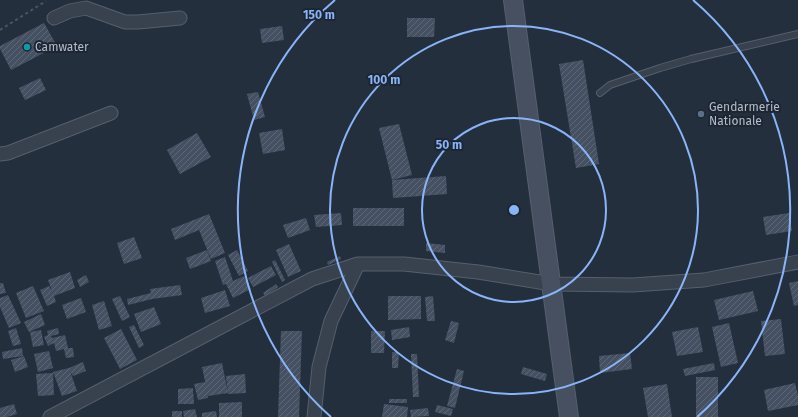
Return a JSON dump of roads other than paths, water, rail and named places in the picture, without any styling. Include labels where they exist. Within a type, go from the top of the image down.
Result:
[{"type":"street","points":[[513,0],[569,417]]},
{"type":"street","points":[[54,18],[70,11],[86,8],[125,22],[180,18]]},
{"type":"street","points":[[0,154],[111,113]]},
{"type":"street","points":[[50,417],[312,279],[358,264],[404,264],[478,272],[552,284],[633,285],[704,280],[798,262]]},
{"type":"street","points":[[314,417],[319,367],[331,321],[358,264]]},
{"type":"lane","points":[[600,93],[610,85],[660,68],[691,59],[798,34]]},
{"type":"place","name":"Camwater","points":[[27,47]]},
{"type":"place","name":"Gendarmerie Nationale","points":[[701,114]]}]
